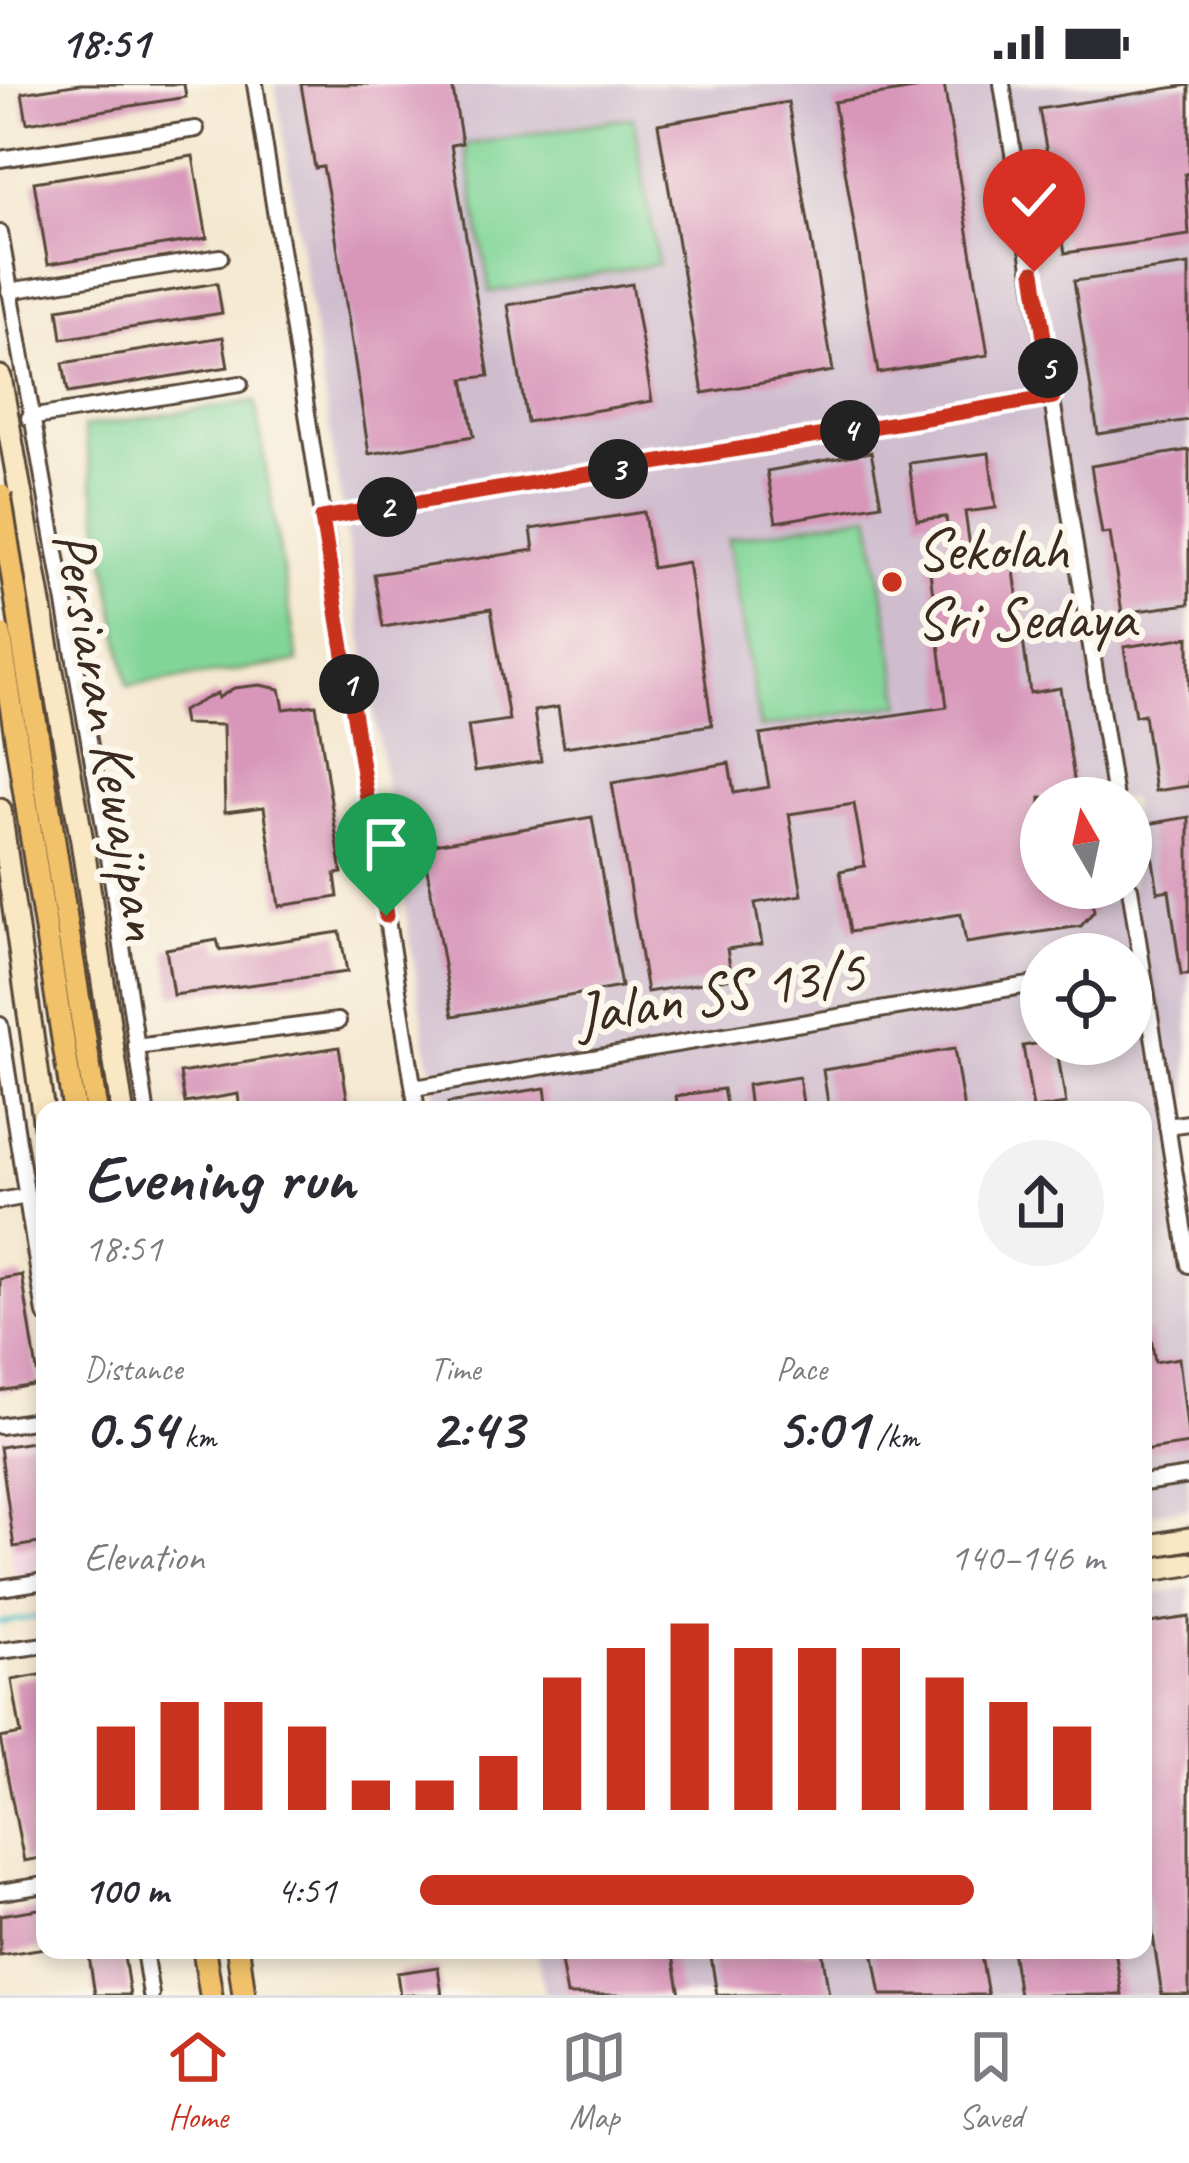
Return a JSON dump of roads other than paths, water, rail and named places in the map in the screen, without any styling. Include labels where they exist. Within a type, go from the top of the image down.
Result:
[{"type":"main road","name":"Persiaran Kewajipan","points":[[0,377],[68,758],[121,1101]]},
{"type":"main road","points":[[0,495],[95,1101]]},
{"type":"main road","points":[[0,634],[73,1101]]},
{"type":"main road","points":[[0,676],[14,670],[33,676],[44,689],[68,758]]},
{"type":"main road","name":"Persiaran Kewajipan","points":[[0,810],[41,1101]]},
{"type":"main road","points":[[1152,1545],[1189,1539]]},
{"type":"main road","points":[[1152,1570],[1189,1564]]},
{"type":"main road","points":[[206,1959],[212,1995]]},
{"type":"main road","points":[[239,1959],[244,1995]]},
{"type":"street","points":[[255,84],[416,1101]]},
{"type":"street","points":[[1002,84],[1112,777]]},
{"type":"street","points":[[0,159],[196,129]]},
{"type":"street","points":[[0,233],[28,418],[106,837],[145,1101]]},
{"type":"street","points":[[9,291],[220,257]]},
{"type":"street","points":[[28,418],[240,384]]},
{"type":"street","points":[[322,518],[1053,397]]},
{"type":"street","name":"Jalan SS 13/5","points":[[414,1088],[1020,987]]},
{"type":"street","points":[[136,1047],[338,1021]]},
{"type":"street","points":[[0,1025],[36,1255]]},
{"type":"street","points":[[1152,1047],[1189,1265]]},
{"type":"street","points":[[1167,1126],[1189,1123]]},
{"type":"street","points":[[0,1201],[27,1196]]},
{"type":"street","points":[[0,1426],[36,1420]]},
{"type":"street","points":[[1152,1482],[1189,1476]]},
{"type":"street","points":[[0,1588],[36,1582]]},
{"type":"street","points":[[0,1652],[36,1646]]},
{"type":"street","points":[[1,1888],[36,1886]]},
{"type":"street","points":[[145,1959],[151,1995]]},
{"type":"waterway","points":[[1152,1532],[1189,1526]]},
{"type":"waterway","points":[[0,1623],[36,1617]]},
{"type":"place","name":"Sekolah Sri Sedaya","points":[[892,582]]}]
